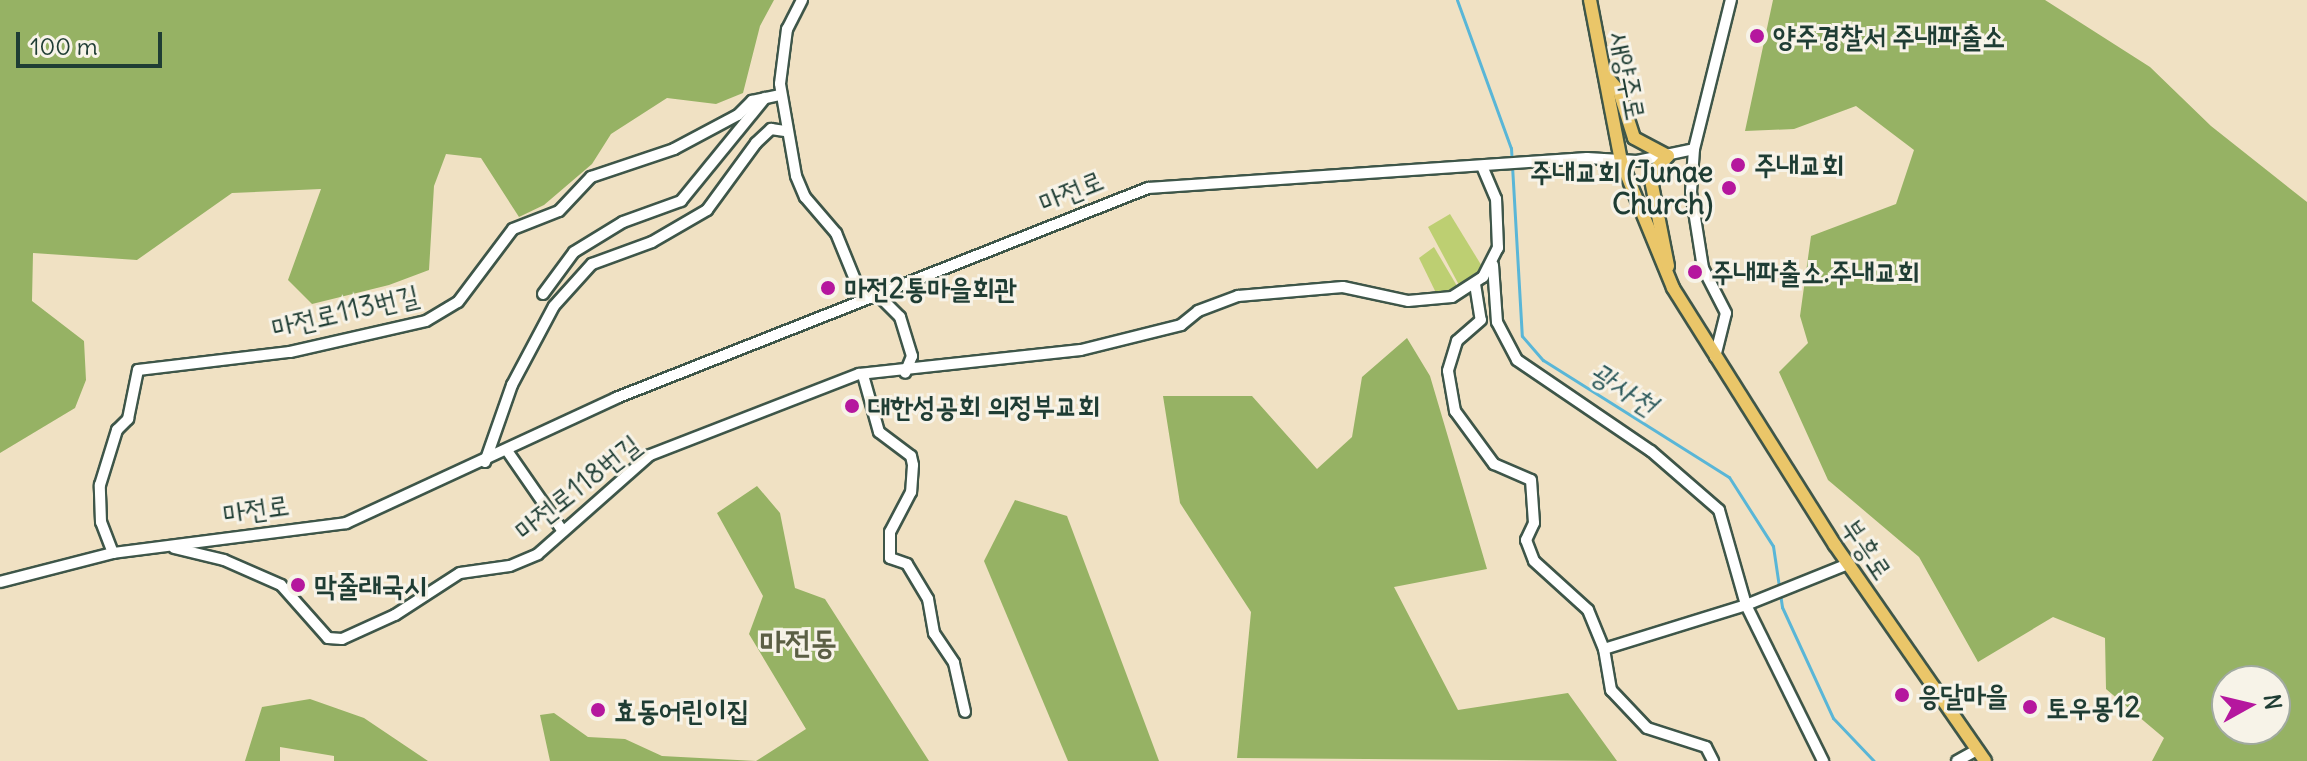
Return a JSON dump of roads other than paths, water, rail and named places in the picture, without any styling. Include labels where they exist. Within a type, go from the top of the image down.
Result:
[{"type":"main road","name":"새양주로","points":[[1590,0],[1621,161]]},
{"type":"main road","points":[[1603,73],[1619,91],[1634,138],[1668,156],[1650,175],[1673,288]]},
{"type":"main road","name":"부흥로","points":[[1621,161],[1673,288],[1714,360],[1848,564],[1985,761]]},
{"type":"street","points":[[802,0],[784,44],[780,95],[785,131],[805,197],[836,233],[858,287],[876,293],[906,331],[912,356],[905,373]]},
{"type":"street","points":[[1714,360],[1726,313],[1703,268],[1691,192],[1694,149],[1731,0]]},
{"type":"street","name":"마전로113번길","points":[[113,553],[101,522],[100,485],[117,430],[128,419],[138,370],[290,352],[426,321],[458,302],[513,229],[559,211],[591,177],[674,149],[765,98],[780,95]]},
{"type":"street","points":[[543,294],[574,252],[623,222],[681,201],[765,98]]},
{"type":"street","points":[[485,462],[526,359],[554,306],[592,264],[652,242],[707,210],[756,143],[771,129],[785,131]]},
{"type":"street","name":"마전로","points":[[0,582],[113,553],[346,523],[508,452],[616,398],[1148,188],[1488,168],[1571,159],[1621,161],[1668,156],[1694,149]]},
{"type":"street","points":[[1488,168],[1496,199],[1498,248],[1493,265],[1497,322],[1517,360],[1651,451],[1719,510],[1750,603],[1823,761]]},
{"type":"street","name":"마전로118번길","points":[[165,545],[224,560],[281,585],[328,638],[342,639],[395,615],[460,573],[510,566],[538,554],[650,455],[810,390],[863,375],[905,373],[1142,337],[1181,325],[1198,311],[1238,296],[1343,287],[1432,301],[1475,284],[1493,265]]},
{"type":"street","points":[[1475,284],[1481,320],[1457,341],[1448,371],[1455,411],[1494,464],[1531,480],[1534,523],[1526,540],[1534,561],[1588,610],[1604,649],[1611,690],[1647,728],[1706,747],[1713,761]]},
{"type":"street","points":[[863,375],[879,432],[911,456],[913,465],[911,492],[890,532],[890,558],[907,564],[926,593],[934,633],[954,663],[965,712]]},
{"type":"street","points":[[508,452],[562,530]]},
{"type":"street","points":[[1604,649],[1750,603],[1848,564]]},
{"type":"street","points":[[1957,761],[1977,750]]},
{"type":"waterway","name":"광사천","points":[[1457,0],[1511,148],[1522,336],[1543,360],[1729,477],[1773,546],[1782,607],[1833,718],[1874,761]]},
{"type":"place","name":"양주경찰서 주내파출소","points":[[1757,36]]},
{"type":"place","name":"주내교회","points":[[1738,165]]},
{"type":"place","name":"주내교회 (Junae Church)","points":[[1729,188]]},
{"type":"place","name":"주내파출소.주내교회","points":[[1695,272]]},
{"type":"place","name":"마전2통마을회관","points":[[828,288]]},
{"type":"place","name":"대한성공회 의정부교회","points":[[852,406]]},
{"type":"place","name":"막줄래국시","points":[[298,585]]},
{"type":"place","name":"응달마을","points":[[1902,695]]},
{"type":"place","name":"토우몽12","points":[[2030,707]]},
{"type":"place","name":"효동어린이집","points":[[598,710]]},
{"type":"district","name":"마전동","points":[[798,642]]}]
